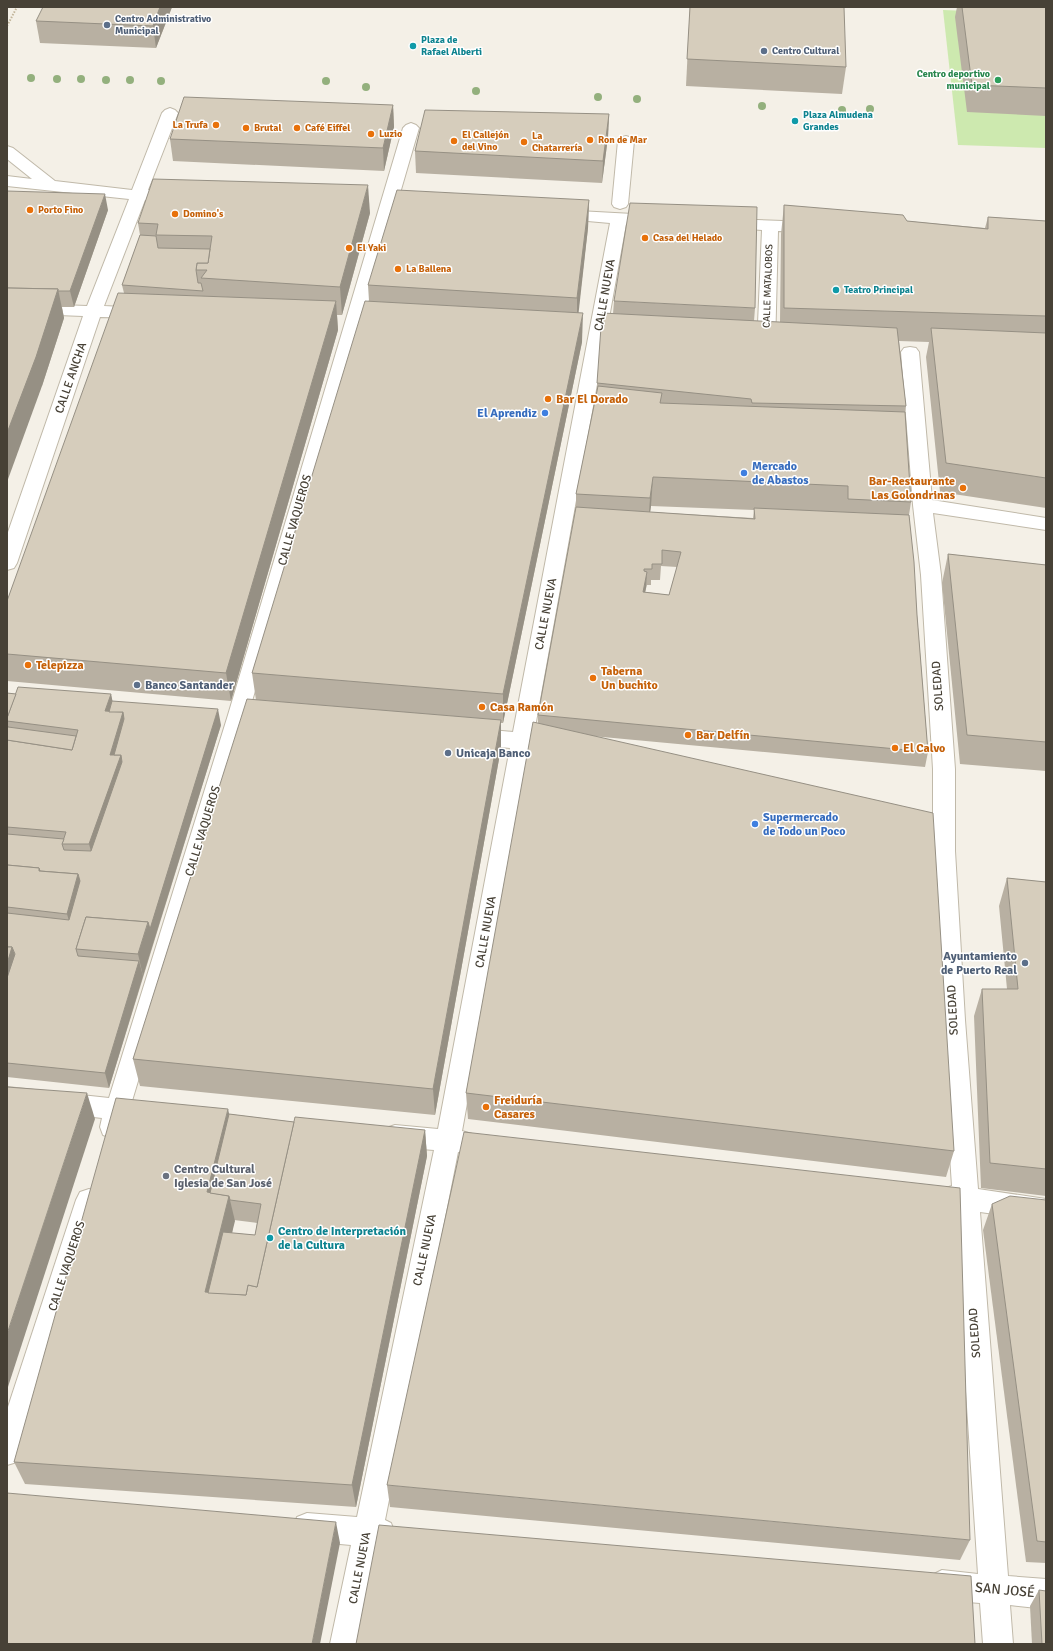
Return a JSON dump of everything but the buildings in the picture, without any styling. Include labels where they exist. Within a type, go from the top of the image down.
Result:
[{"type":"street","name":"CALLE ANCHA","points":[[7,563],[94,310],[170,113]]},
{"type":"street","name":"CALLE VAQUEROS","points":[[106,1148],[246,716],[352,324],[389,206],[411,128]]},
{"type":"street","name":"CALLE NUEVA","points":[[345,1644],[448,1141],[597,337],[619,211],[626,141]]},
{"type":"street","points":[[7,151],[50,185]]},
{"type":"street","points":[[7,181],[138,194],[193,197]]},
{"type":"street","points":[[547,214],[619,211],[646,220]]},
{"type":"street","points":[[708,223],[824,228]]},
{"type":"street","name":"CALLE MATALOBOS","points":[[766,346],[770,226]]},
{"type":"street","points":[[7,308],[94,310],[156,314]]},
{"type":"street","name":"SOLEDAD","points":[[910,352],[923,505],[931,575],[944,770],[944,851],[953,1020],[998,1644]]},
{"type":"street","points":[[923,505],[1046,524]]},
{"type":"street","points":[[215,713],[246,716]]},
{"type":"street","points":[[450,735],[521,741]]},
{"type":"street","points":[[7,1097],[157,1113]]},
{"type":"street","points":[[377,1134],[487,1145]]},
{"type":"street","name":"CALLE VAQUEROS","points":[[7,1452],[96,1178]]},
{"type":"street","points":[[926,1194],[1046,1210]]},
{"type":"street","points":[[281,1524],[406,1535]]},
{"type":"street","name":"SAN JOSÉ","points":[[917,1583],[1046,1594]]},
{"type":"path","points":[[7,26],[17,7]]},
{"type":"green space","name":"Centro deportivo municipal","points":[[943,10],[1046,14],[1046,148],[958,145]]},
{"type":"place","name":"Centro Administrativo Municipal","points":[[107,25]]},
{"type":"place","name":"Plaza de Rafael Alberti","points":[[413,46]]},
{"type":"place","name":"Centro Cultural","points":[[764,51]]},
{"type":"place","name":"Centro deportivo municipal","points":[[998,80]]},
{"type":"place","name":"Plaza Almudena Grandes","points":[[795,121]]},
{"type":"place","name":"La Trufa","points":[[216,125]]},
{"type":"place","name":"Brutal","points":[[246,128]]},
{"type":"place","name":"Café Eiffel","points":[[297,128]]},
{"type":"place","name":"Luzio","points":[[371,134]]},
{"type":"place","name":"Ron de Mar","points":[[590,140]]},
{"type":"place","name":"El Callejón del Vino","points":[[454,141]]},
{"type":"place","name":"La Chatarrería","points":[[524,142]]},
{"type":"place","name":"Porto Fino","points":[[30,210]]},
{"type":"place","name":"Domino's","points":[[175,214]]},
{"type":"place","name":"Casa del Helado","points":[[645,238]]},
{"type":"place","name":"El Yaki","points":[[349,248]]},
{"type":"place","name":"La Ballena","points":[[398,269]]},
{"type":"place","name":"Teatro Principal","points":[[836,290]]},
{"type":"place","name":"Bar El Dorado","points":[[548,399]]},
{"type":"place","name":"El Aprendiz","points":[[545,413]]},
{"type":"place","name":"Mercado de Abastos","points":[[744,473]]},
{"type":"place","name":"Bar-Restaurante Las Golondrinas","points":[[963,488]]},
{"type":"place","name":"Telepizza","points":[[28,665]]},
{"type":"place","name":"Taberna Un buchito","points":[[593,678]]},
{"type":"place","name":"Banco Santander","points":[[137,685]]},
{"type":"place","name":"Casa Ramón","points":[[482,707]]},
{"type":"place","name":"Bar Delfín","points":[[688,735]]},
{"type":"place","name":"El Calvo","points":[[895,748]]},
{"type":"place","name":"Unicaja Banco","points":[[448,753]]},
{"type":"place","name":"Supermercado de Todo un Poco","points":[[755,824]]},
{"type":"place","name":"Ayuntamiento de Puerto Real","points":[[1025,963]]},
{"type":"place","name":"Freiduría Casares","points":[[486,1107]]},
{"type":"place","name":"Centro Cultural Iglesia de San José","points":[[166,1176]]},
{"type":"place","name":"Centro de Interpretación de la Cultura","points":[[270,1238]]}]
